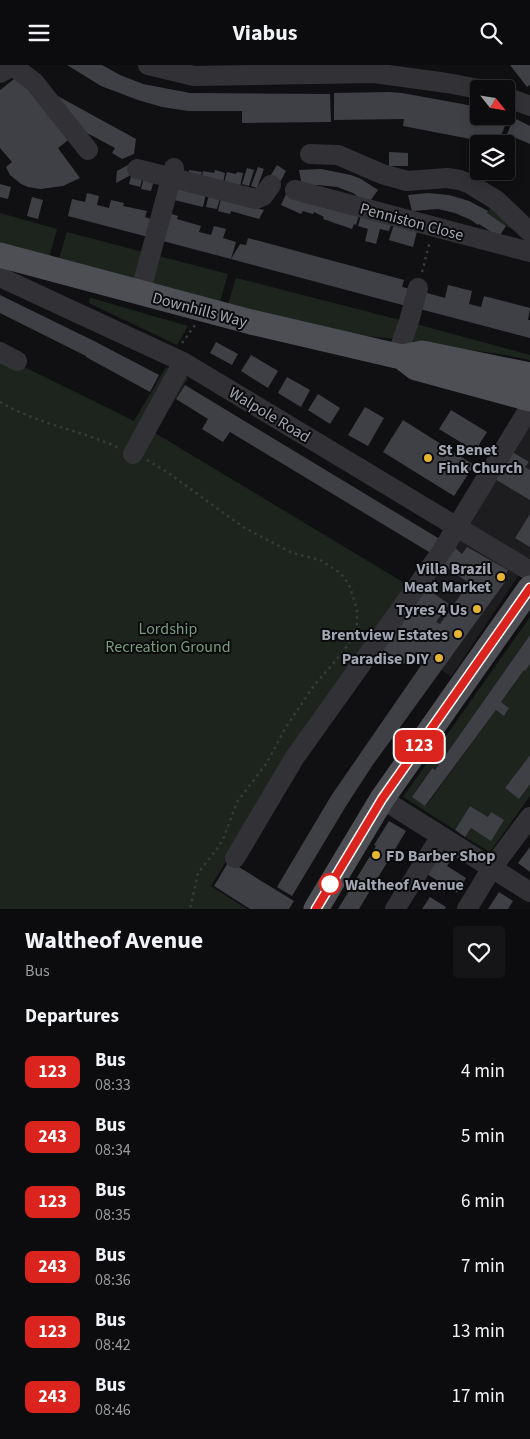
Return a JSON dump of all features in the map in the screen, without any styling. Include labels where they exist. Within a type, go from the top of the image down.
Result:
[{"type":"main road","name":"Downhills Way","points":[[0,255],[251,322],[400,356],[422,353],[530,375]]},
{"type":"main road","name":"Downhills Way","points":[[400,356],[416,368],[530,399]]},
{"type":"main road","points":[[316,909],[382,799],[530,588]]},
{"type":"street","points":[[148,65],[194,76],[371,69],[470,87]]},
{"type":"street","points":[[0,73],[13,66],[34,82],[88,150]]},
{"type":"street","points":[[515,100],[530,106]]},
{"type":"street","points":[[310,154],[338,155],[382,174],[407,181],[447,178],[460,181],[481,190],[496,200],[530,232]]},
{"type":"street","points":[[137,169],[173,173],[256,199],[263,196],[271,185]]},
{"type":"street","points":[[140,293],[173,173]]},
{"type":"street","name":"Penniston Close","points":[[295,190],[530,252]]},
{"type":"street","name":"Walpole Road","points":[[0,277],[66,301],[178,359],[530,571]]},
{"type":"street","points":[[400,356],[418,288]]},
{"type":"street","points":[[133,454],[178,359]]},
{"type":"street","points":[[235,858],[295,757],[442,551],[530,407]]},
{"type":"street","points":[[382,799],[530,892]]},
{"type":"street","points":[[467,909],[492,868],[530,817]]},
{"type":"street","points":[[395,909],[441,836]]},
{"type":"path","points":[[418,288],[434,227]]},
{"type":"path","points":[[178,359],[196,324]]},
{"type":"path","points":[[0,403],[17,413],[42,423],[96,437],[133,454],[167,472],[243,527],[292,553],[320,560],[336,569],[350,587],[358,610],[357,624],[348,645],[315,684],[286,727],[266,764],[237,802],[218,849],[198,873],[190,909]]},
{"type":"shaded area","points":[[530,413],[530,558],[451,677],[382,626]]},
{"type":"green space","points":[[493,204],[525,234],[506,226],[487,213]]},
{"type":"green space","points":[[0,213],[57,229],[49,258],[0,247]]},
{"type":"green space","points":[[67,232],[147,253],[136,283],[58,262]]},
{"type":"green space","points":[[155,255],[228,274],[219,305],[146,285]]},
{"type":"green space","points":[[236,278],[404,321],[395,339],[366,336],[227,308]]},
{"type":"green space","points":[[90,298],[188,326],[177,345],[89,303]]},
{"type":"green space","points":[[412,323],[530,355],[530,360],[409,341]]},
{"type":"green space","name":"Lordship Recreation Ground","points":[[0,355],[134,421],[166,367],[188,378],[155,433],[411,587],[293,753],[211,886],[247,909],[0,909]]},
{"type":"green space","points":[[530,617],[530,635],[435,770],[431,768],[412,797],[426,806],[496,710],[504,716],[509,708],[501,702],[530,664],[530,755],[505,788],[519,798],[530,784],[530,796],[490,852],[465,837],[471,828],[490,840],[488,817],[470,806],[455,830],[403,797]]},
{"type":"building","points":[[67,65],[102,65],[120,75],[143,84],[190,93],[330,94],[331,122],[242,123],[242,111],[188,111],[162,107],[101,86]]},
{"type":"building","points":[[510,65],[530,65],[530,85],[527,87]]},
{"type":"building","points":[[18,76],[72,137],[58,148],[80,178],[63,186],[40,189],[21,184],[10,175],[6,167],[12,162],[0,148],[0,90]]},
{"type":"building","points":[[334,93],[402,93],[470,105],[470,125],[505,125],[501,135],[470,135],[470,139],[403,126],[404,119],[334,120]]},
{"type":"building","points":[[54,94],[136,139],[134,154],[122,159],[112,153],[115,148],[74,126]]},
{"type":"building","points":[[515,118],[530,126],[530,144],[515,137],[515,135],[507,134],[511,125],[515,125]]},
{"type":"building","points":[[389,152],[408,153],[408,166],[389,166]]},
{"type":"building","points":[[128,165],[131,171],[129,176],[116,183],[117,171]]},
{"type":"building","points":[[277,165],[286,171],[279,184],[269,178]]},
{"type":"building","points":[[258,167],[264,169],[257,188],[251,186]]},
{"type":"building","points":[[247,168],[254,170],[249,186],[242,184]]},
{"type":"building","points":[[321,169],[351,175],[378,190],[368,204],[353,193],[337,187],[302,186],[299,170]]},
{"type":"building","points":[[189,170],[202,172],[199,181],[189,172]]},
{"type":"building","points":[[215,170],[225,173],[223,183],[201,181],[203,171],[214,173]]},
{"type":"building","points":[[227,172],[243,173],[240,186],[224,183]]},
{"type":"building","points":[[132,173],[143,176],[140,187],[129,184]]},
{"type":"building","points":[[144,177],[154,180],[151,191],[141,189]]},
{"type":"building","points":[[0,184],[11,187],[8,199],[0,197]]},
{"type":"building","points":[[173,188],[206,193],[203,207],[170,199]]},
{"type":"building","points":[[287,192],[360,212],[356,225],[354,224],[352,229],[323,219],[324,217],[314,212],[313,214],[303,211],[301,214],[281,205]]},
{"type":"building","points":[[87,193],[99,196],[97,205],[109,208],[111,200],[124,203],[123,206],[147,211],[145,217],[157,221],[152,238],[68,216],[72,199],[85,202]]},
{"type":"building","points":[[428,193],[449,195],[469,201],[488,211],[487,213],[506,226],[499,237],[479,224],[455,213],[438,209],[412,211],[408,195]]},
{"type":"building","points":[[209,195],[220,198],[217,209],[206,207]]},
{"type":"building","points":[[32,197],[43,200],[38,219],[27,216]]},
{"type":"building","points":[[221,198],[264,210],[259,219],[231,211],[230,214],[218,211]]},
{"type":"building","points":[[166,212],[178,216],[177,219],[201,226],[199,232],[211,235],[214,226],[226,229],[223,238],[236,242],[231,259],[159,240]]},
{"type":"building","points":[[362,212],[392,221],[389,231],[380,229],[376,244],[365,241],[368,229],[358,226]]},
{"type":"building","points":[[395,221],[418,227],[413,247],[389,240]]},
{"type":"building","points":[[248,238],[404,280],[402,287],[414,290],[410,307],[231,259],[240,244],[246,245]]},
{"type":"building","points":[[448,285],[472,291],[469,304],[481,307],[484,296],[530,308],[528,320],[530,320],[530,338],[416,308],[420,291],[445,298]]},
{"type":"building","points":[[0,295],[159,375],[150,392],[86,356],[0,313]]},
{"type":"building","points":[[216,342],[238,354],[232,365],[210,353]]},
{"type":"building","points":[[251,355],[278,371],[268,388],[241,371]]},
{"type":"building","points":[[287,377],[310,390],[301,407],[278,393]]},
{"type":"building","points":[[185,385],[443,541],[434,555],[230,432],[223,442],[202,429],[208,419],[176,399]]},
{"type":"building","points":[[318,394],[340,408],[330,424],[308,410]]},
{"type":"building","points":[[365,407],[384,418],[368,446],[348,435]]},
{"type":"building","points":[[451,410],[487,432],[475,451],[439,429]]},
{"type":"building","name":"St Benet Fink Church","points":[[403,420],[474,465],[454,496],[383,452]]},
{"type":"building","points":[[509,450],[529,462],[525,467],[530,470],[530,500],[493,478]]},
{"type":"building","points":[[530,514],[530,547],[515,538]]},
{"type":"building","points":[[453,546],[462,554],[467,547],[508,570],[505,582],[372,766],[292,896],[277,887],[331,796],[422,664],[410,656],[404,664],[379,647],[424,587],[449,604],[436,622],[440,624],[469,583],[443,565]]},
{"type":"building","points":[[530,635],[530,664],[501,702],[509,708],[504,716],[496,710],[425,806],[412,797],[432,768],[435,770]]},
{"type":"building","points":[[530,755],[530,784],[519,799],[505,788]]},
{"type":"building","points":[[470,806],[488,817],[491,812],[504,820],[491,841],[471,828],[465,837],[455,830]]},
{"type":"building","points":[[389,821],[406,831],[359,909],[338,909],[376,846],[374,845]]},
{"type":"building","points":[[530,847],[530,872],[518,863]]},
{"type":"building","points":[[441,851],[452,858],[447,866],[466,878],[457,893],[427,874]]},
{"type":"building","points":[[229,861],[294,901],[289,909],[250,909],[214,886]]},
{"type":"building","points":[[499,892],[513,901],[508,909],[488,909]]},
{"type":"building","points":[[430,897],[446,907],[445,909],[422,909]]},
{"type":"bus line","name":"123","points":[[316,909],[382,799],[530,588]]},
{"type":"place","name":"St Benet Fink Church","points":[[428,458]]},
{"type":"place","name":"Villa Brazil Meat Market","points":[[501,577]]},
{"type":"place","name":"Tyres 4 Us","points":[[477,609]]},
{"type":"place","name":"Brentview Estates","points":[[458,634]]},
{"type":"place","name":"Paradise DIY","points":[[439,658]]},
{"type":"place","name":"FD Barber Shop","points":[[376,855]]},
{"type":"place","name":"Waltheof Avenue","points":[[330,884]]}]
